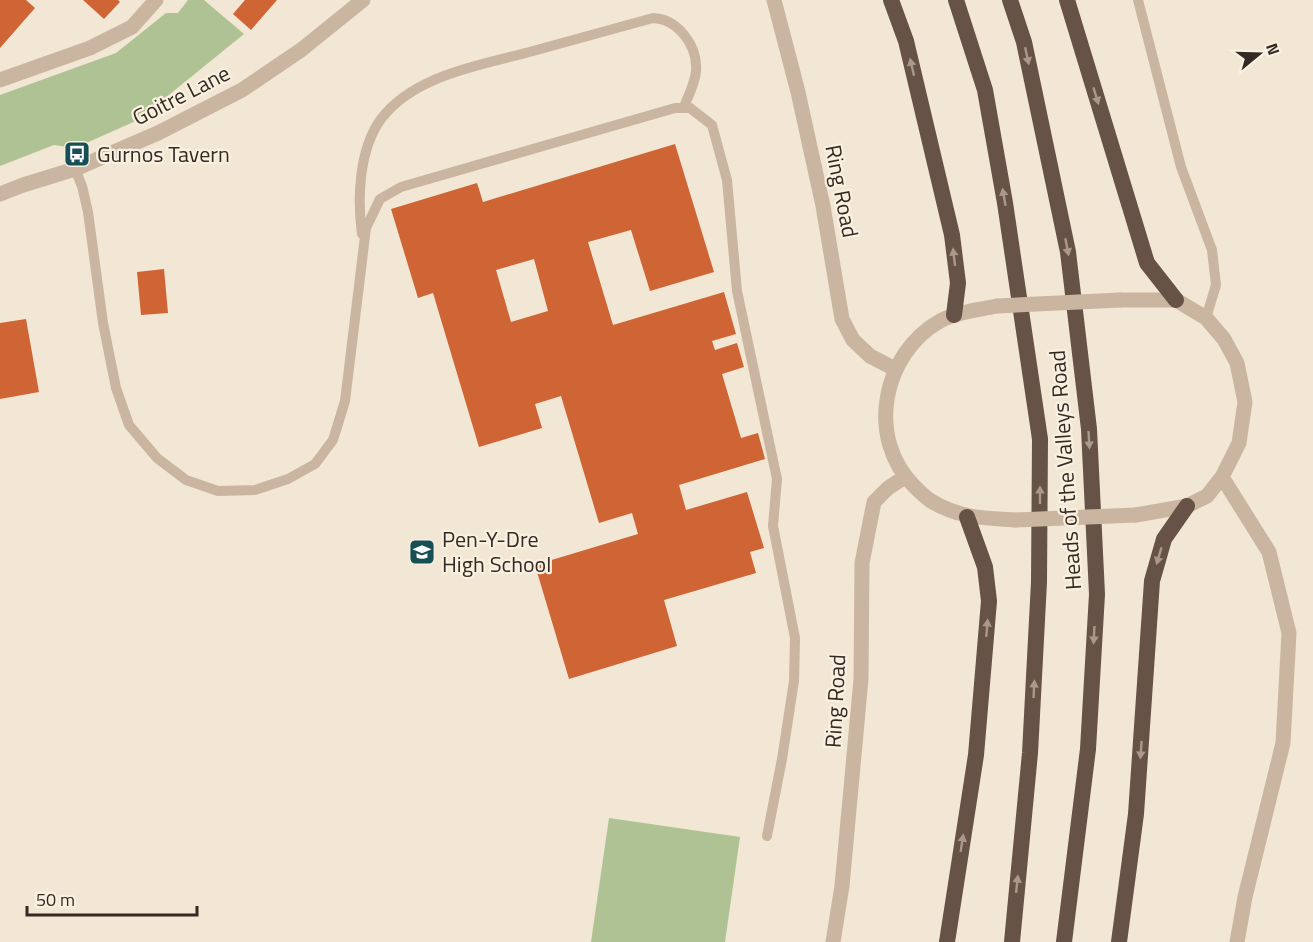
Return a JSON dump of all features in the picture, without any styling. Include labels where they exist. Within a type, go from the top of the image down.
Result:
[{"type":"highway","points":[[891,0],[906,41],[952,235],[958,283],[954,315]]},
{"type":"highway","name":"Heads of the Valleys Road","points":[[957,0],[985,90],[1005,203],[1040,439],[1039,582],[1030,753],[1012,942]]},
{"type":"highway","name":"Heads of the Valleys Road","points":[[1010,0],[1024,42],[1068,252],[1089,429],[1097,594],[1088,749],[1064,942]]},
{"type":"highway","points":[[1067,0],[1147,263],[1176,300]]},
{"type":"highway","points":[[1119,942],[1136,814],[1152,581],[1164,539],[1187,506]]},
{"type":"highway","points":[[946,942],[976,755],[989,601],[985,567],[967,517]]},
{"type":"street","points":[[0,80],[90,48],[132,27],[156,0]]},
{"type":"street","name":"Goitre Lane","points":[[0,194],[22,185],[75,170],[158,133],[242,90],[301,50],[363,0]]},
{"type":"street","name":"Ring Road","points":[[774,0],[821,195],[842,319],[853,340],[870,356],[895,369]]},
{"type":"street","points":[[1120,300],[1176,300],[1206,318],[1224,339],[1237,363],[1245,402],[1239,443],[1222,477],[1207,496],[1187,506],[1136,515],[1015,520],[967,517],[930,501],[905,477],[892,452],[885,429],[886,393],[895,369],[910,345],[939,322],[954,315],[997,306],[1120,300]]},
{"type":"street","name":"Ring Road","points":[[833,942],[842,886],[861,679],[862,563],[874,502],[888,488],[905,477]]},
{"type":"street","points":[[1222,477],[1269,552],[1289,633],[1283,743],[1245,897],[1237,942]]},
{"type":"lane","points":[[1138,0],[1181,168],[1212,250],[1216,285],[1206,318]]},
{"type":"lane","points":[[364,248],[359,212],[361,180],[367,148],[380,120],[398,102],[436,80],[642,21],[660,18],[667,20],[678,29],[694,54],[696,62],[694,80],[684,108]]},
{"type":"lane","points":[[75,170],[82,186],[88,212],[103,323],[116,388],[129,425],[157,458],[186,480],[218,491],[255,490],[288,479],[315,464],[333,440],[345,401],[366,228],[380,199],[401,188],[675,108],[690,108],[712,125],[727,180],[737,291],[777,479],[773,526],[795,638],[794,681],[767,836]]},
{"type":"green space","points":[[188,0],[204,0],[244,34],[138,120],[75,148],[54,145],[0,166],[0,95],[116,53],[166,13],[178,13]]},
{"type":"green space","points":[[609,818],[740,837],[725,942],[591,942]]},
{"type":"building","points":[[0,0],[26,0],[35,8],[0,48]]},
{"type":"building","points":[[83,0],[118,0],[120,2],[104,19]]},
{"type":"building","points":[[245,0],[277,0],[251,30],[233,14]]},
{"type":"building","points":[[675,144],[714,272],[650,291],[631,230],[588,242],[613,325],[724,292],[736,334],[712,341],[715,350],[737,343],[744,367],[722,374],[741,438],[758,433],[765,459],[679,485],[686,510],[747,492],[764,548],[750,552],[756,573],[664,600],[677,646],[569,679],[535,565],[638,534],[632,513],[599,523],[561,396],[535,404],[542,428],[479,447],[433,293],[418,298],[391,209],[477,183],[483,202]],"holes":[[[534,259],[548,311],[511,322],[496,270]]]},
{"type":"building","points":[[164,269],[168,313],[141,315],[137,272]]},
{"type":"building","points":[[26,319],[39,392],[0,399],[0,323]]},
{"type":"place","name":"Gurnos Tavern","points":[[77,154]]},
{"type":"place","name":"Pen-Y-Dre High School","points":[[422,552]]}]
